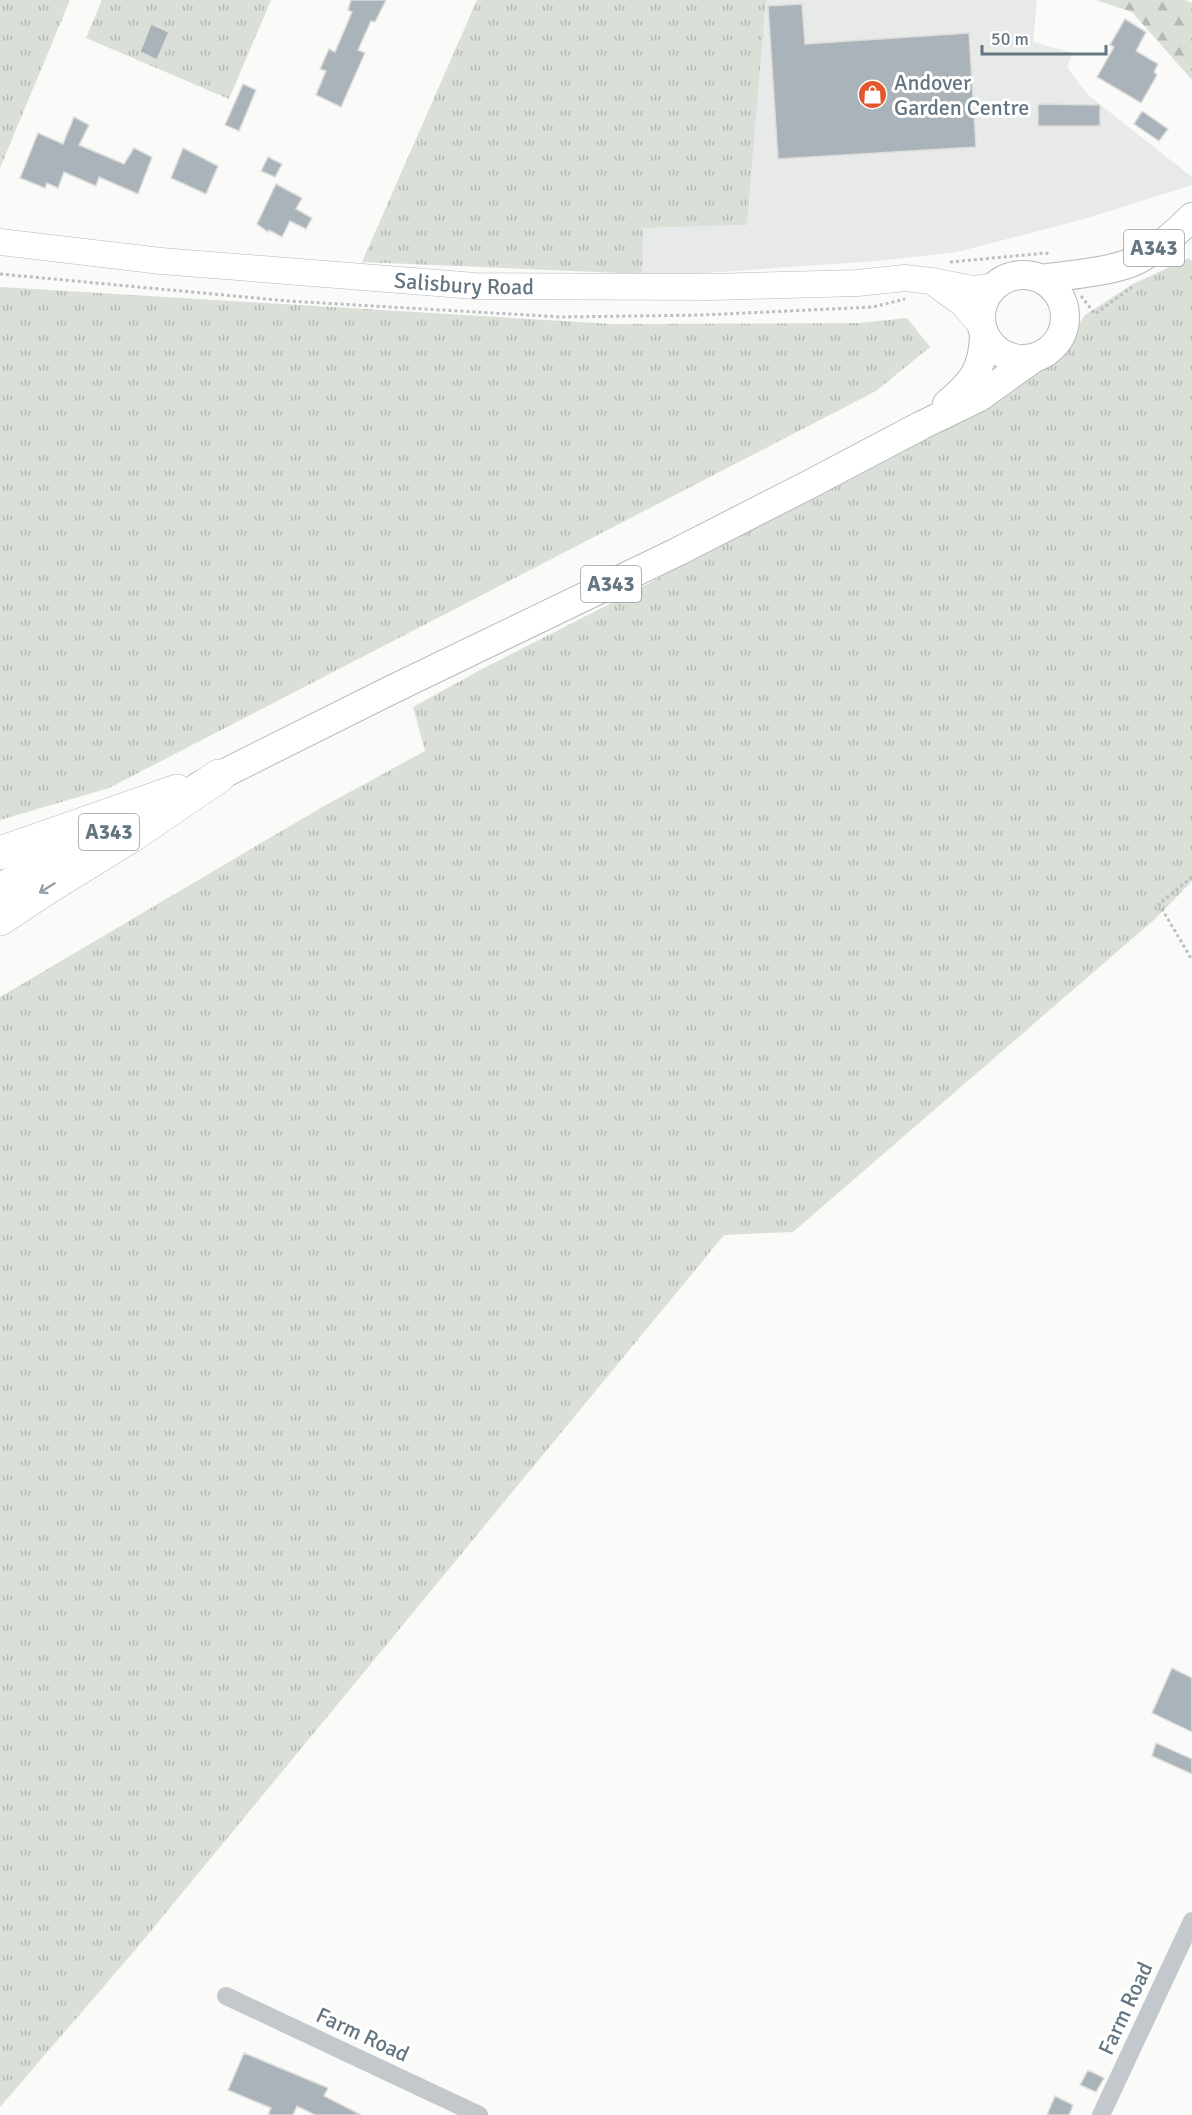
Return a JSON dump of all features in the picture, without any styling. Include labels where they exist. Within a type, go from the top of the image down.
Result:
[{"type":"highway","points":[[0,853],[219,776]]},
{"type":"highway","points":[[0,919],[131,836],[219,776]]},
{"type":"main road","name":"A343","points":[[1041,279],[1109,268],[1136,260],[1173,236],[1192,217]]},
{"type":"main road","name":"A343","points":[[1065,320],[1079,294],[1109,268]]},
{"type":"main road","points":[[1019,275],[1041,279],[1052,286],[1064,308],[1065,320],[1056,344],[1034,358],[1023,359],[1011,358],[1000,353],[991,345],[983,330],[981,311],[985,297],[994,286],[1019,275]]},
{"type":"main road","name":"A343","points":[[922,425],[966,388],[974,378],[983,352],[983,330]]},
{"type":"main road","name":"A343","points":[[0,887],[219,776],[678,552],[978,398],[1034,358]]},
{"type":"street","name":"Salisbury Road","points":[[0,242],[161,261],[475,286],[712,287],[857,283],[905,278],[973,289],[994,286]]},
{"type":"street","points":[[932,281],[963,304],[983,330]]},
{"type":"street","name":"Farm Road","points":[[1101,2115],[1192,1922]]},
{"type":"street","name":"Farm Road","points":[[226,1996],[479,2115]]},
{"type":"path","points":[[1192,877],[1159,904],[1192,960]]},
{"type":"shaded area","points":[[766,0],[1037,0],[1033,42],[1073,53],[1067,67],[1088,95],[1192,177],[1192,185],[1084,219],[957,252],[877,261],[705,273],[642,274],[642,228],[747,225]]},
{"type":"green space","points":[[0,0],[70,0],[0,168]]},
{"type":"green space","points":[[102,0],[271,0],[229,99],[86,38]]},
{"type":"green space","points":[[477,0],[766,0],[747,225],[643,228],[642,274],[362,262]]},
{"type":"green space","points":[[1096,0],[1185,0],[1192,3],[1192,80],[1132,12]]},
{"type":"green space","points":[[1189,258],[1192,261],[1192,881],[1155,919],[793,1232],[724,1235],[136,1949],[0,2107],[0,997],[324,806],[425,751],[413,707],[989,403],[1052,364],[1085,315],[1133,284]]},
{"type":"green space","points":[[0,287],[613,324],[859,323],[907,318],[930,347],[876,391],[109,788],[0,820]]},
{"type":"building","points":[[351,0],[386,0],[375,22],[371,21],[358,50],[365,53],[341,107],[316,95],[326,71],[320,69],[329,49],[335,52],[352,12],[348,10]]},
{"type":"building","name":"Andover Garden Centre","points":[[802,4],[805,44],[969,33],[976,147],[778,159],[768,6]]},
{"type":"building","points":[[1125,19],[1146,32],[1136,51],[1158,64],[1154,72],[1157,75],[1141,103],[1097,77],[1114,47],[1110,45]]},
{"type":"building","points":[[151,24],[169,32],[157,60],[140,52]]},
{"type":"building","points":[[243,84],[256,90],[239,131],[225,125]]},
{"type":"building","points":[[1038,104],[1100,105],[1100,126],[1038,126]]},
{"type":"building","points":[[1142,111],[1168,129],[1159,141],[1134,124]]},
{"type":"building","points":[[74,117],[89,125],[79,145],[124,164],[134,148],[152,157],[138,194],[99,177],[96,186],[64,172],[58,188],[47,183],[45,188],[20,178],[38,133],[63,144]]},
{"type":"building","points":[[183,148],[218,166],[206,194],[171,178]]},
{"type":"building","points":[[268,157],[282,164],[275,177],[261,171]]},
{"type":"building","points":[[276,184],[302,198],[296,209],[312,218],[306,229],[290,221],[282,237],[269,230],[268,232],[257,224]]},
{"type":"building","points":[[1172,1668],[1192,1678],[1192,1732],[1152,1713]]},
{"type":"building","points":[[1156,1743],[1192,1759],[1192,1774],[1152,1756]]},
{"type":"building","points":[[244,2053],[328,2088],[324,2096],[361,2115],[315,2115],[297,2106],[293,2115],[268,2115],[271,2108],[228,2090]]},
{"type":"building","points":[[1088,2070],[1104,2078],[1096,2092],[1080,2085]]},
{"type":"building","points":[[1055,2096],[1073,2105],[1069,2115],[1047,2115]]},
{"type":"place","name":"Andover Garden Centre","points":[[873,95]]}]
